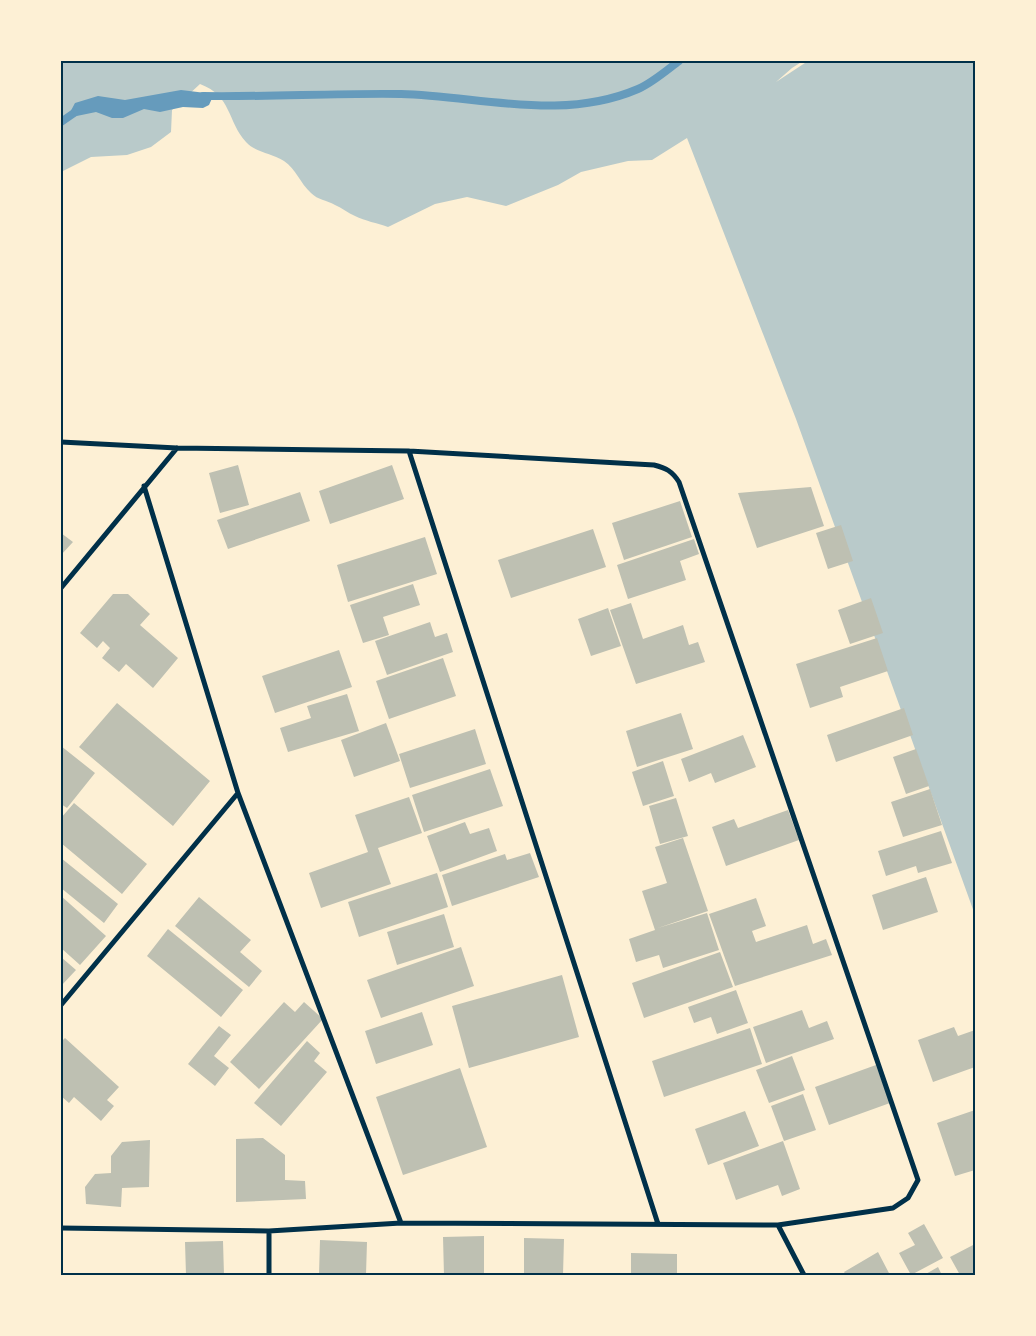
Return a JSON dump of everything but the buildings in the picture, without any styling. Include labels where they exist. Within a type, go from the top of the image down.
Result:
[{"type":"street","points":[[61,442],[177,448],[409,451],[654,465],[666,468],[674,473],[679,482],[918,1180],[908,1198],[894,1208],[778,1225],[400,1223],[269,1231],[61,1228]]},
{"type":"street","points":[[61,588],[177,448]]},
{"type":"street","points":[[409,451],[658,1224]]},
{"type":"street","points":[[144,486],[238,793],[400,1223]]},
{"type":"street","points":[[61,1005],[238,793]]},
{"type":"street","points":[[778,1225],[804,1275]]},
{"type":"street","points":[[268,1275],[269,1231]]},
{"type":"shaded area","points":[[61,61],[803,61],[776,82],[808,61],[975,61],[975,915],[796,419],[687,138],[652,160],[628,161],[581,172],[558,185],[506,206],[467,197],[435,204],[388,227],[359,218],[338,206],[319,199],[307,189],[288,164],[279,158],[250,146],[240,134],[224,102],[210,89],[200,84],[172,110],[171,132],[151,147],[127,155],[91,157],[61,172]]},
{"type":"water","points":[[181,90],[214,94],[209,105],[203,108],[183,107],[160,112],[144,109],[123,118],[112,118],[96,112],[67,118],[75,103],[98,96],[125,100]]},
{"type":"waterway","points":[[203,96],[401,94],[520,105],[580,104],[609,99],[638,89],[654,80],[679,61]]},
{"type":"waterway","points":[[61,122],[74,113]]}]
